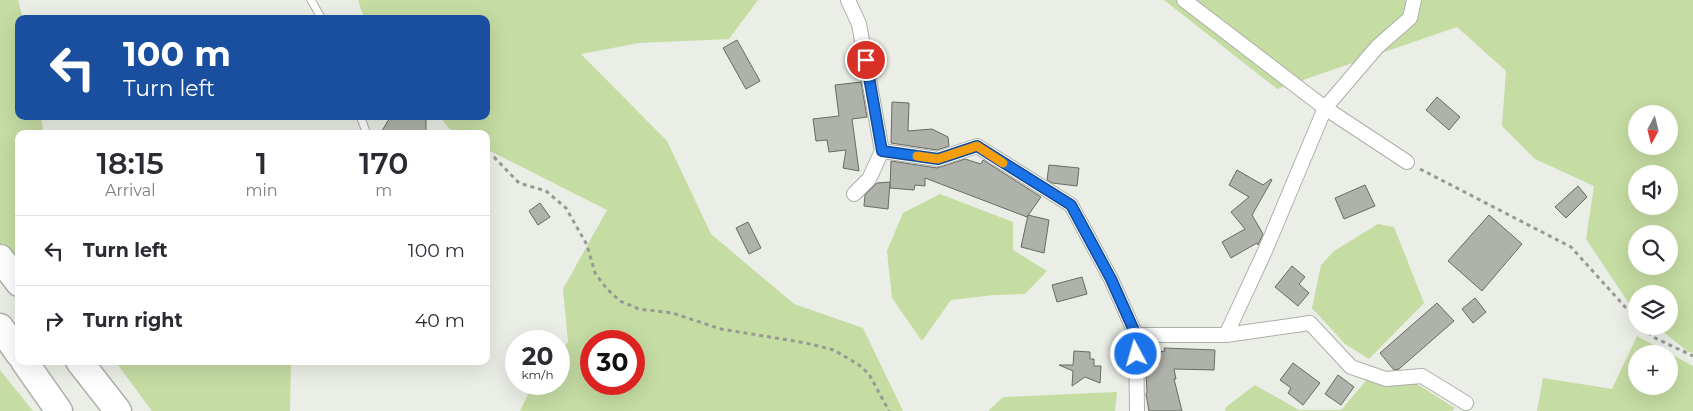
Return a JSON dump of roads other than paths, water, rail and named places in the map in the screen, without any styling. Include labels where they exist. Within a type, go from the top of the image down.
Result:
[{"type":"highway","points":[[0,258],[15,278]]},
{"type":"highway","points":[[0,327],[15,348]]},
{"type":"highway","points":[[27,365],[59,411]]},
{"type":"highway","points":[[83,365],[118,411]]},
{"type":"street","points":[[848,0],[859,24],[882,151],[869,179],[854,194]]},
{"type":"street","points":[[1184,0],[1324,108],[1407,162]]},
{"type":"street","points":[[1226,335],[1265,250],[1324,108],[1376,47],[1410,18],[1414,0]]},
{"type":"street","points":[[882,151],[938,159],[977,146],[1071,205],[1111,279],[1136,335],[1137,411]]},
{"type":"street","points":[[1136,335],[1226,335],[1310,323],[1351,367],[1386,379],[1422,376],[1466,403]]},
{"type":"lane","points":[[311,0],[320,15]]}]
